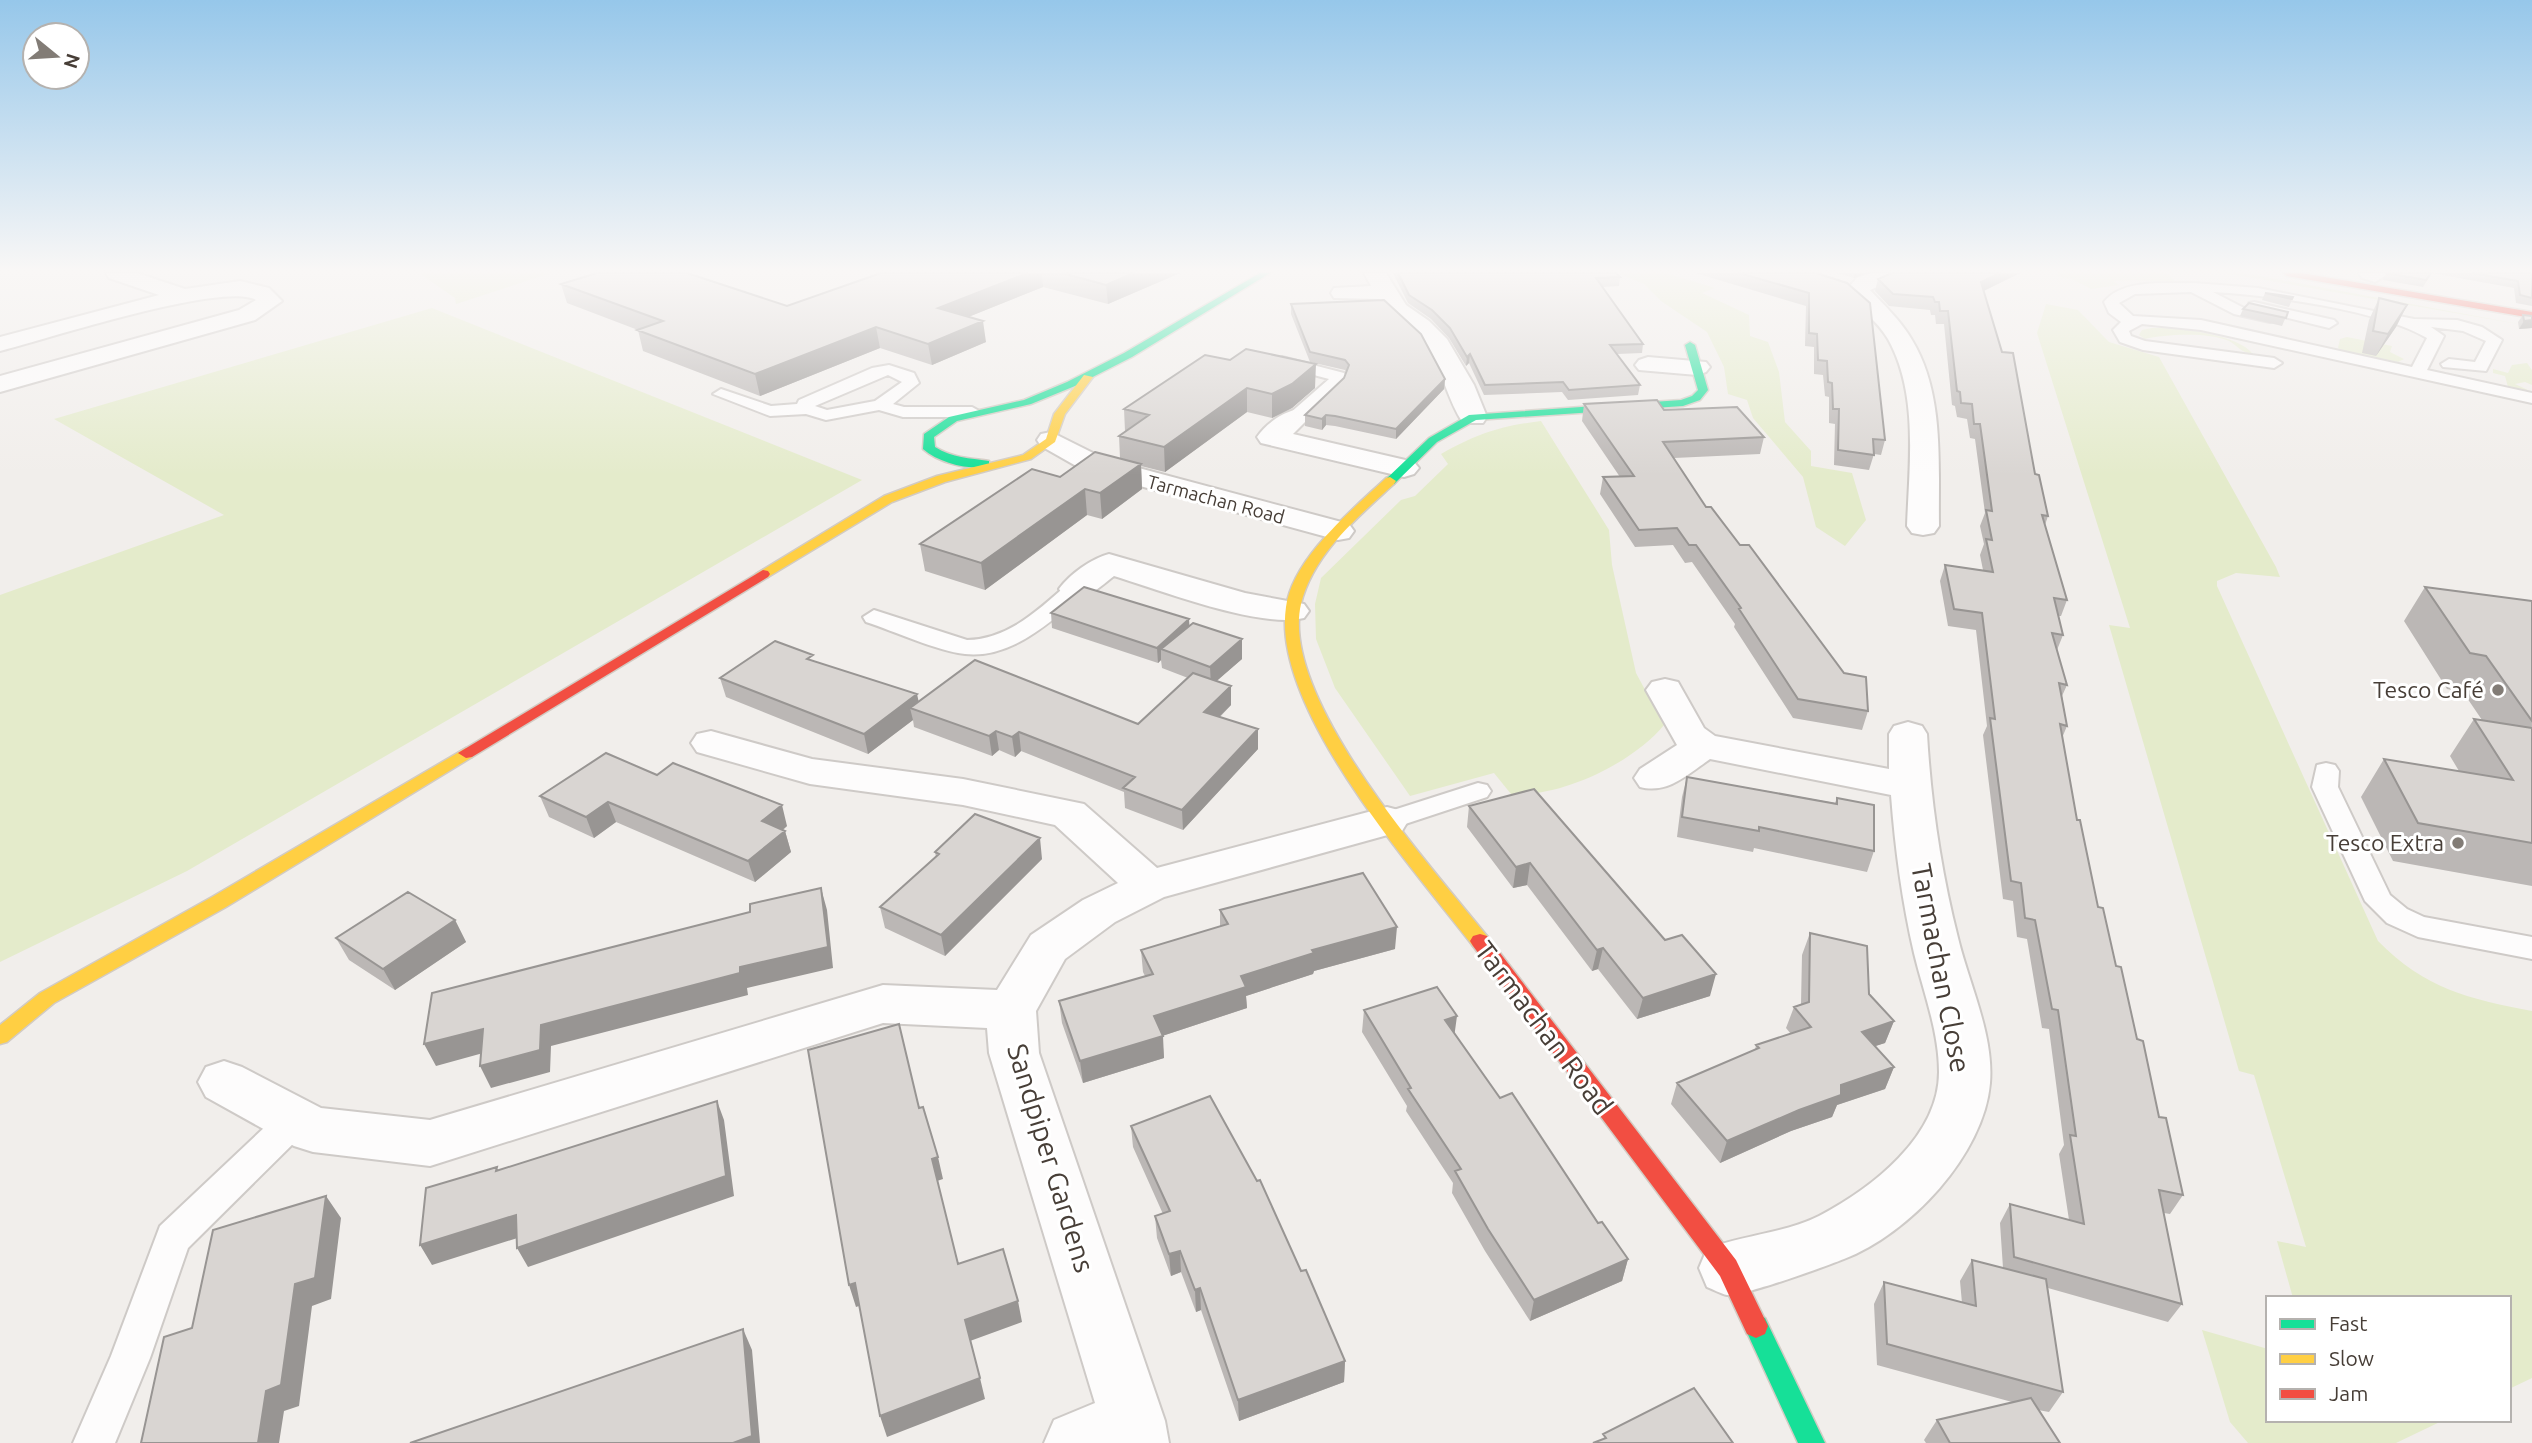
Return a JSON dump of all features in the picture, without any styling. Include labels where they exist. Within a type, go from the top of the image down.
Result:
[{"type":"main road","points":[[888,499],[928,455],[944,421],[972,412],[994,410],[1039,399],[1088,377],[1151,340]]},
{"type":"main road","points":[[1473,417],[1684,403],[1696,398],[1703,390],[1694,356]]},
{"type":"main road","points":[[0,1037],[47,998],[219,902],[888,499],[941,478],[1037,452],[1051,435],[1065,404],[1088,377]]},
{"type":"main road","points":[[994,410],[1036,415],[1045,419],[1051,435]]},
{"type":"main road","name":"Tarmachan Road","points":[[1473,417],[1433,440],[1338,531],[1307,570],[1292,611],[1289,635],[1311,705],[1387,821],[1728,1268],[1812,1443]]},
{"type":"main road","points":[[928,455],[963,463],[1005,462]]},
{"type":"main road","points":[[0,1013],[47,998]]},
{"type":"street","points":[[0,384],[156,340]]},
{"type":"street","points":[[1435,340],[1461,385],[1473,417]]},
{"type":"street","points":[[1900,340],[1905,348],[1916,389],[1923,438],[1923,526]]},
{"type":"street","points":[[1648,365],[1694,356]]},
{"type":"street","points":[[1295,418],[1264,443],[1404,468]]},
{"type":"street","name":"Tarmachan Road","points":[[1051,435],[1096,465]]},
{"type":"street","name":"Tarmachan Road","points":[[1005,462],[1096,465],[1338,531]]},
{"type":"street","points":[[1076,589],[1135,543]]},
{"type":"street","points":[[1109,564],[1241,603],[1292,611]]},
{"type":"street","points":[[1665,690],[1688,736],[1703,746],[1909,786]]},
{"type":"street","name":"Tarmachan Close","points":[[1728,1268],[1838,1235],[1907,1188],[1949,1131],[1964,1083],[1956,1025],[1936,947],[1920,860],[1909,786],[1908,734]]},
{"type":"street","points":[[710,743],[810,771],[962,792],[1069,814],[1149,886]]},
{"type":"street","points":[[1654,778],[1703,746]]},
{"type":"street","points":[[224,1082],[313,1130],[430,1143],[883,1004],[1011,1010],[1048,947],[1099,911],[1149,886],[1387,821]]},
{"type":"street","name":"Sandpiper Gardens","points":[[1011,1010],[1014,1053],[1116,1436]]},
{"type":"lane","points":[[2134,340],[2143,345],[2274,363]]},
{"type":"lane","points":[[2267,340],[2419,368],[2532,398]]},
{"type":"lane","points":[[2295,340],[2304,349]]},
{"type":"lane","points":[[2419,368],[2434,340]]},
{"type":"lane","points":[[2449,364],[2464,340]]},
{"type":"lane","points":[[2419,368],[2449,364],[2480,368],[2494,340]]},
{"type":"lane","points":[[1265,359],[1338,376],[1336,382],[1295,418]]},
{"type":"lane","points":[[721,394],[770,411],[807,409],[825,415],[880,405],[911,383],[908,376],[889,370],[878,371],[805,404],[807,409]]},
{"type":"lane","points":[[880,405],[903,412],[972,412]]},
{"type":"lane","points":[[903,412],[928,455]]},
{"type":"lane","points":[[874,617],[965,647],[979,648],[1003,642],[1024,631],[1076,589]]},
{"type":"lane","points":[[2326,771],[2325,787],[2379,901],[2398,916],[2418,926],[2532,948]]},
{"type":"lane","points":[[1387,821],[1478,791]]},
{"type":"lane","points":[[94,1443],[130,1358],[173,1238],[295,1120]]},
{"type":"green space","points":[[322,340],[513,340],[862,480],[187,871],[0,962],[0,595],[224,515],[54,419]]},
{"type":"green space","points":[[1711,340],[1768,342],[1779,372],[1785,422],[1811,451],[1811,466],[1852,473],[1866,520],[1845,546],[1816,527],[1803,477],[1753,418],[1747,400],[1728,394],[1724,367]]},
{"type":"green space","points":[[2039,340],[2107,340],[2159,357],[2280,577],[2236,573],[2217,581],[2217,586],[2378,941],[2431,981],[2488,1002],[2532,1011],[2532,1378],[2511,1388],[2511,1296],[2292,1296],[2277,1241],[2306,1247],[2254,1075],[2239,1071],[2109,625],[2130,628]]},
{"type":"green space","points":[[2340,340],[2364,340],[2392,346],[2390,352],[2404,359],[2398,362],[2338,348]]},
{"type":"green space","points":[[2229,341],[2234,341],[2253,354],[2243,351]]},
{"type":"green space","points":[[2527,363],[2532,370],[2532,385],[2525,382],[2515,384],[2530,391],[2508,387],[2505,376],[2493,373],[2493,369],[2508,373],[2512,365]]},
{"type":"green space","points":[[1541,421],[1609,530],[1612,565],[1636,673],[1664,725],[1651,739],[1615,765],[1573,784],[1530,794],[1511,794],[1494,773],[1410,796],[1335,688],[1316,639],[1315,604],[1321,578],[1401,500],[1415,496],[1448,464],[1441,454],[1489,432]]},
{"type":"green space","points":[[2202,1330],[2266,1348],[2266,1422],[2440,1422],[2396,1443],[2248,1443],[2230,1422]]},
{"type":"building","points":[[665,340],[842,340],[755,374]]},
{"type":"building","points":[[917,340],[937,340],[928,344]]},
{"type":"building","points":[[1305,340],[1424,340],[1445,379],[1396,429],[1335,416],[1326,415],[1322,419],[1305,415],[1344,378],[1349,365],[1345,360],[1310,352]]},
{"type":"building","points":[[1457,340],[1640,340],[1643,344],[1610,345],[1640,385],[1569,390],[1563,382],[1485,385],[1470,354],[1467,357]]},
{"type":"building","points":[[1817,340],[1874,340],[1885,440],[1873,439],[1874,455],[1838,450],[1839,409],[1833,409],[1832,383],[1828,382],[1827,361],[1818,360]]},
{"type":"building","points":[[1951,340],[1999,340],[2002,352],[2013,353],[2035,474],[2039,475],[2048,516],[2042,515],[2067,600],[2054,598],[2063,635],[2052,633],[2067,685],[2059,683],[2067,726],[2060,724],[2077,820],[2080,820],[2098,907],[2103,908],[2116,966],[2121,967],[2137,1039],[2143,1041],[2159,1117],[2166,1118],[2183,1195],[2159,1190],[2182,1304],[2014,1257],[2010,1204],[2084,1224],[2070,1135],[2076,1136],[2058,1010],[2052,1009],[2035,920],[2025,918],[2021,883],[2011,881],[1990,718],[1995,719],[1982,613],[1954,609],[1945,565],[1993,572],[1986,539],[1992,540],[1986,510],[1992,511],[1980,424],[1974,424],[1972,404],[1961,403],[1960,392],[1957,391]]},
{"type":"building","points":[[1246,349],[1316,364],[1292,384],[1272,394],[1247,388],[1164,447],[1119,436],[1149,415],[1124,409],[1205,355],[1230,360]]},
{"type":"building","points":[[1657,400],[1664,410],[1737,407],[1764,437],[1663,442],[1706,507],[1711,507],[1740,545],[1749,545],[1844,673],[1866,677],[1868,711],[1798,699],[1739,609],[1741,608],[1696,545],[1689,545],[1677,528],[1639,530],[1603,477],[1634,476],[1584,404]]},
{"type":"building","points":[[1095,452],[1141,464],[1100,493],[1085,489],[981,563],[920,544],[1032,469],[1060,477]]},
{"type":"building","points":[[1084,587],[1189,619],[1157,648],[1051,613]]},
{"type":"building","points":[[2425,587],[2532,601],[2532,721],[2486,656],[2470,653]]},
{"type":"building","points":[[1193,623],[1242,639],[1210,667],[1161,649]]},
{"type":"building","points":[[775,641],[813,655],[807,659],[917,694],[864,734],[720,678]]},
{"type":"building","points":[[975,660],[1138,724],[1193,673],[1231,686],[1204,712],[1258,729],[1182,810],[1123,788],[1135,777],[1019,732],[1012,737],[996,731],[989,736],[910,708]]},
{"type":"building","points":[[2474,719],[2532,728],[2532,843],[2418,823],[2384,759],[2513,780]]},
{"type":"building","points":[[606,753],[657,775],[673,763],[782,805],[762,821],[785,831],[748,861],[608,802],[586,817],[540,796]]},
{"type":"building","points":[[1687,777],[1837,804],[1837,798],[1874,805],[1874,851],[1759,827],[1759,831],[1682,817]]},
{"type":"building","points":[[1534,789],[1665,940],[1682,935],[1716,974],[1643,998],[1603,948],[1597,950],[1530,863],[1516,867],[1469,806]]},
{"type":"building","points":[[975,814],[1040,838],[941,935],[880,907],[939,854],[935,852]]},
{"type":"building","points":[[1363,873],[1397,927],[1312,950],[1314,953],[1241,976],[1246,987],[1154,1016],[1163,1036],[1080,1061],[1059,1001],[1153,974],[1141,950],[1228,924],[1220,910]]},
{"type":"building","points":[[821,888],[828,947],[740,967],[740,973],[541,1025],[540,1050],[480,1066],[483,1029],[424,1044],[432,993],[750,912],[750,904]]},
{"type":"building","points":[[408,892],[455,920],[383,969],[336,938]]},
{"type":"building","points":[[1810,933],[1867,946],[1869,994],[1894,1021],[1862,1032],[1894,1067],[1841,1085],[1841,1095],[1727,1141],[1677,1083],[1759,1048],[1756,1045],[1811,1027],[1794,1007],[1809,1002]]},
{"type":"building","points":[[1437,987],[1457,1016],[1445,1020],[1500,1098],[1512,1093],[1598,1223],[1602,1222],[1628,1259],[1534,1300],[1488,1229],[1455,1171],[1461,1169],[1408,1089],[1411,1088],[1364,1010]]},
{"type":"building","points":[[899,1024],[919,1108],[923,1107],[938,1157],[932,1159],[958,1264],[1003,1249],[1018,1301],[965,1320],[980,1378],[880,1416],[855,1283],[849,1285],[808,1050]]},
{"type":"building","points":[[1210,1096],[1257,1181],[1260,1180],[1301,1271],[1306,1270],[1345,1361],[1238,1400],[1200,1288],[1195,1290],[1180,1251],[1169,1254],[1155,1216],[1170,1211],[1131,1126]]},
{"type":"building","points":[[717,1101],[726,1176],[517,1248],[516,1215],[420,1245],[426,1188],[497,1167],[496,1171]]},
{"type":"building","points":[[326,1196],[315,1278],[295,1284],[281,1385],[266,1391],[258,1443],[141,1443],[164,1337],[192,1328],[213,1230]]},
{"type":"building","points":[[1972,1260],[2046,1279],[2063,1392],[1887,1344],[1884,1282],[1976,1306]]},
{"type":"building","points":[[743,1329],[752,1436],[733,1443],[410,1443]]},
{"type":"building","points":[[1694,1388],[1733,1443],[1593,1443],[1606,1438],[1603,1434]]},
{"type":"building","points":[[2031,1398],[2060,1443],[1950,1443],[1937,1420]]},
{"type":"traffic: fast","points":[[985,464],[956,461],[942,456],[929,449],[928,436],[953,419],[1027,402],[1071,384],[1153,340]]},
{"type":"traffic: fast","points":[[1390,481],[1433,440],[1473,417],[1683,403],[1696,398],[1703,390],[1690,345]]},
{"type":"traffic: fast","points":[[1756,1326],[1812,1443]]},
{"type":"traffic: slow","points":[[763,574],[888,499],[941,479],[1027,457],[1051,440],[1060,414],[1088,377]]},
{"type":"traffic: slow","points":[[1390,481],[1332,537],[1309,569],[1293,606],[1292,643],[1305,686],[1328,732],[1358,780],[1480,941]]},
{"type":"traffic: slow","points":[[0,1036],[47,998],[219,902],[466,753]]},
{"type":"traffic: jam","points":[[466,753],[763,574]]},
{"type":"traffic: jam","points":[[1480,941],[1728,1268],[1756,1326]]},
{"type":"place","name":"Tesco Café","points":[[2498,690]]},
{"type":"place","name":"Tesco Extra","points":[[2458,843]]}]
